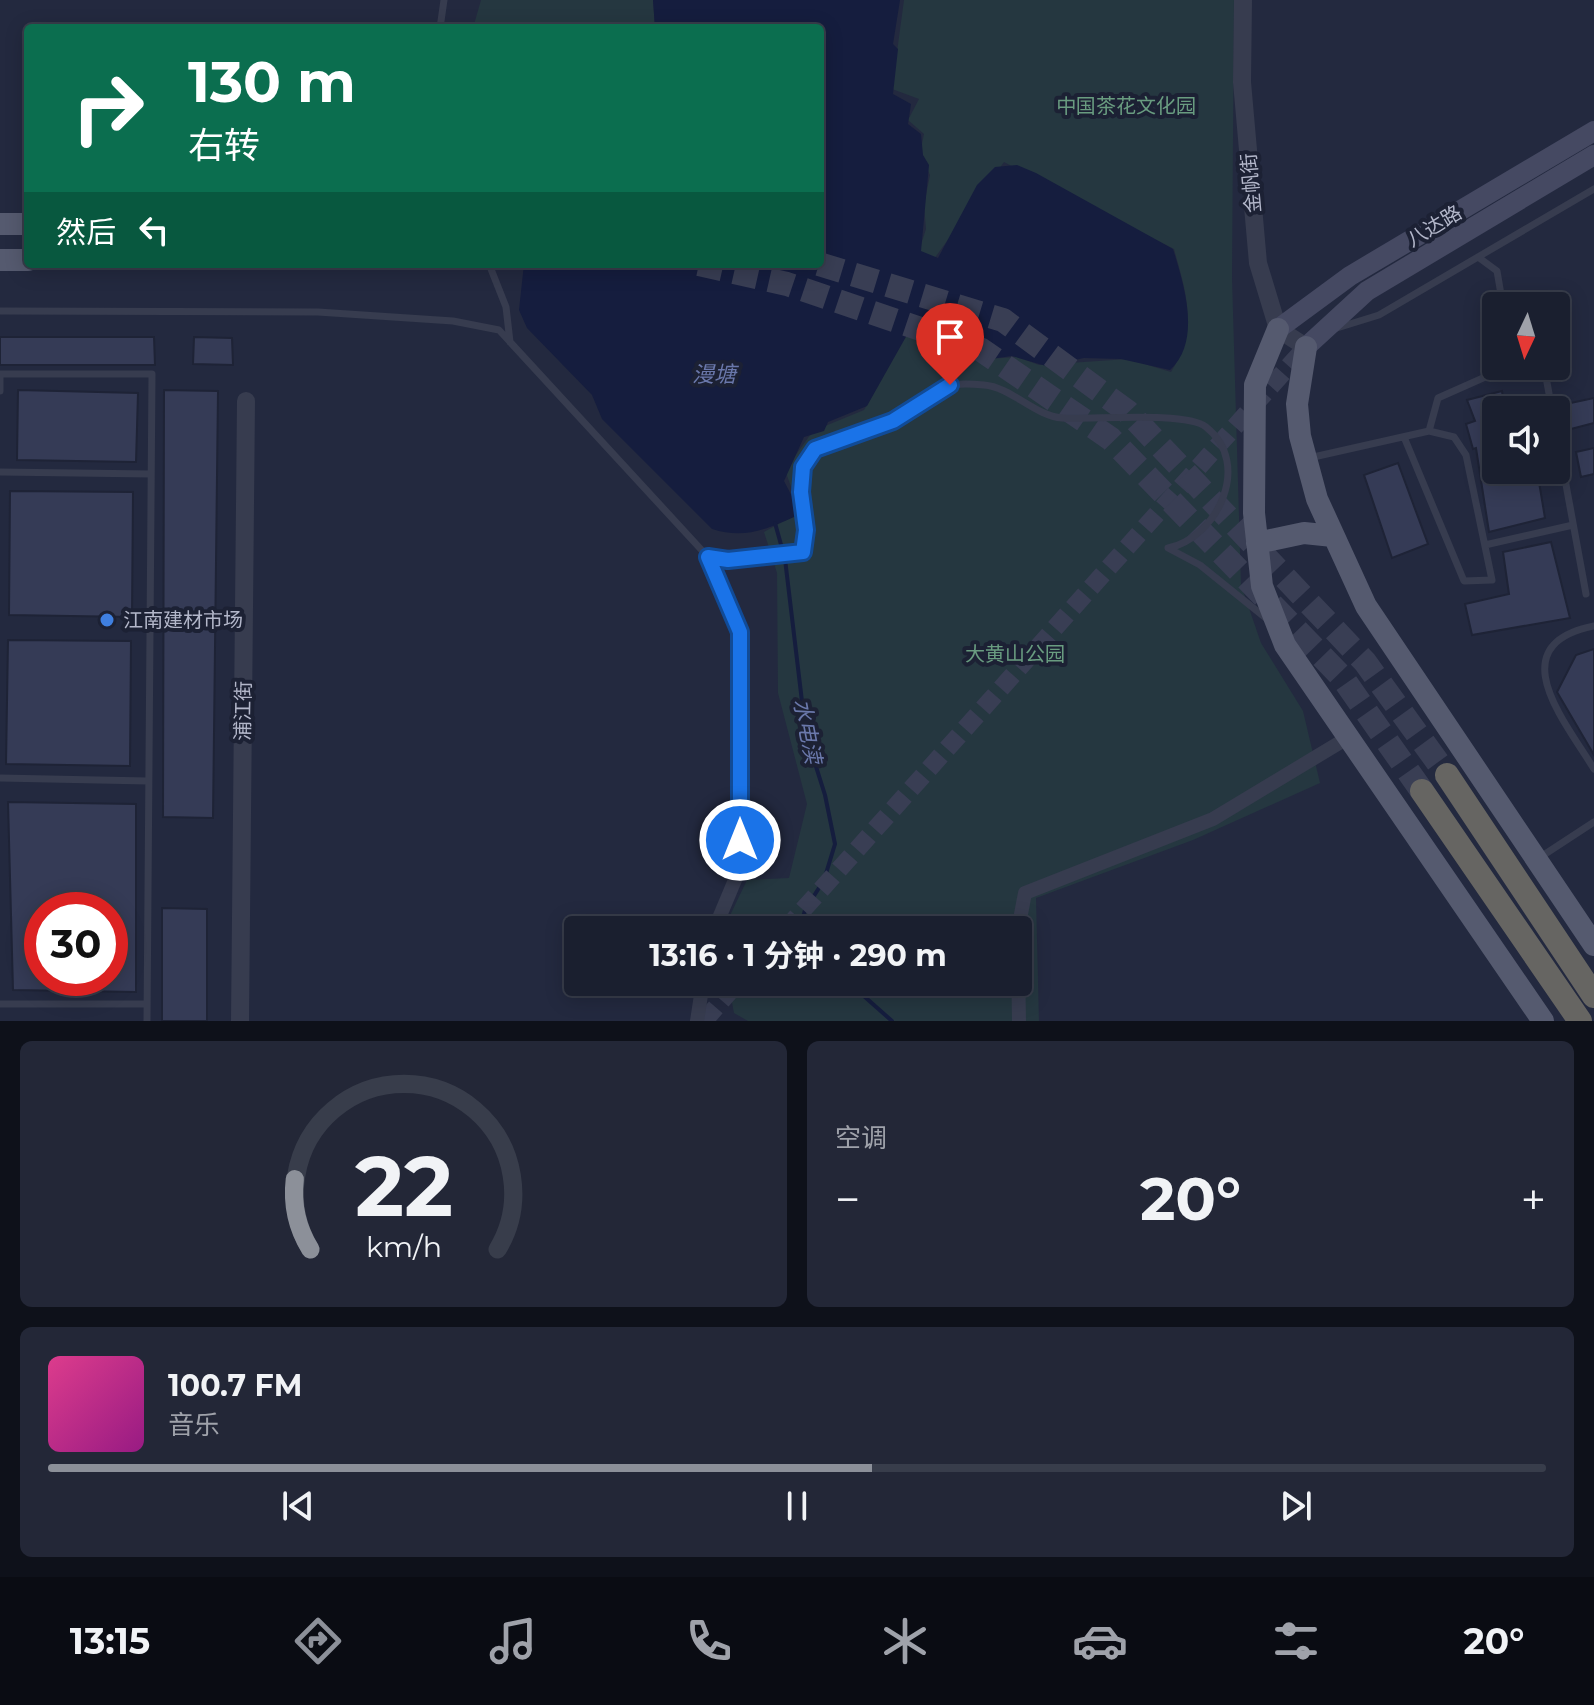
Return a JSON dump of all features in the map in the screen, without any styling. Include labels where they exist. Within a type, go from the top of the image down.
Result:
[{"type":"highway","points":[[1447,775],[1594,996]]},
{"type":"highway","points":[[1422,791],[1580,1021]]},
{"type":"main road","name":"八达路","points":[[1278,329],[1350,276],[1594,131]]},
{"type":"main road","points":[[1594,155],[1367,291],[1315,339],[1297,404],[1306,459],[1333,536],[1366,606],[1594,945]]},
{"type":"main road","points":[[0,224],[24,224]]},
{"type":"main road","points":[[0,260],[24,260]]},
{"type":"main road","points":[[1278,329],[1255,385],[1254,513],[1262,586],[1285,645],[1543,1021]]},
{"type":"main road","points":[[1257,543],[1304,533],[1333,536]]},
{"type":"street","name":"金帆街","points":[[1243,0],[1242,82],[1258,263],[1278,329]]},
{"type":"street","points":[[1278,329],[1315,339]]},
{"type":"street","name":"浦江街","points":[[240,1021],[246,401]]},
{"type":"street","points":[[708,557],[740,632],[740,868],[720,916]]},
{"type":"street","points":[[1021,916],[1025,893],[1213,819],[1349,737]]},
{"type":"street","points":[[697,1021],[701,996]]},
{"type":"street","points":[[1019,996],[1019,1021]]},
{"type":"lane","points":[[441,24],[444,0]]},
{"type":"lane","points":[[1315,339],[1379,315],[1594,189]]},
{"type":"lane","points":[[1478,257],[1497,271],[1501,292]]},
{"type":"lane","points":[[491,268],[506,307],[510,342]]},
{"type":"lane","points":[[0,311],[348,314],[453,321],[499,330],[708,557],[728,560],[803,552],[806,530],[801,492],[803,467],[815,449],[893,421],[950,385],[988,385],[1057,418],[1168,418],[1205,425],[1222,445],[1228,474],[1227,497],[1188,544],[1168,548],[1200,565],[1278,627]]},
{"type":"lane","points":[[0,391],[0,374],[152,374],[147,1021]]},
{"type":"lane","points":[[1429,431],[1438,398],[1482,378]]},
{"type":"lane","points":[[1306,459],[1429,431],[1454,437],[1466,455],[1492,580],[1464,581],[1404,437]]},
{"type":"lane","points":[[0,472],[151,474]]},
{"type":"lane","points":[[1566,484],[1586,594]]},
{"type":"lane","points":[[1485,545],[1573,525]]},
{"type":"lane","points":[[1594,626],[1568,632],[1550,646],[1543,668],[1548,693],[1594,769]]},
{"type":"lane","points":[[0,778],[148,781]]},
{"type":"lane","points":[[1536,859],[1594,822]]},
{"type":"lane","points":[[0,1004],[147,1004]]},
{"type":"green space","points":[[481,0],[653,0],[655,24],[474,24]]},
{"type":"green space","name":"大黄山公园","points":[[904,0],[1234,0],[1232,278],[1241,585],[1261,643],[1303,711],[1320,783],[1193,840],[1036,898],[1039,1021],[748,1021],[734,1013],[731,996],[1032,996],[1032,916],[730,916],[747,880],[789,878],[807,804],[778,693],[777,573],[764,532],[800,512],[785,470],[813,431],[864,410],[908,333],[931,338],[936,355],[971,360],[1017,357],[1039,365],[1128,359],[1171,372],[1185,341],[1188,312],[1174,249],[1004,162],[934,259],[918,254],[926,229],[924,205],[930,175],[920,153],[924,134],[908,120],[919,99],[892,89]]},
{"type":"water","name":"漫塘","points":[[653,0],[900,0],[893,44],[898,49],[893,94],[911,104],[908,124],[921,134],[923,155],[929,165],[921,251],[938,258],[977,185],[995,167],[1017,165],[1173,249],[1188,312],[1186,344],[1180,358],[1170,370],[1121,359],[1084,358],[1046,366],[1012,356],[983,360],[929,352],[929,340],[908,333],[867,406],[828,422],[824,431],[804,437],[784,481],[801,514],[747,533],[712,529],[602,419],[592,395],[527,328],[519,310],[524,268],[824,268],[824,24],[655,24]]},
{"type":"building","points":[[0,337],[154,337],[155,365],[0,365]]},
{"type":"building","points":[[194,337],[232,338],[233,365],[193,364]]},
{"type":"building","points":[[18,390],[138,393],[136,462],[17,460]]},
{"type":"building","points":[[164,390],[218,391],[213,818],[163,817]]},
{"type":"building","points":[[1502,391],[1503,396],[1483,396]]},
{"type":"building","points":[[1482,396],[1482,484],[1539,484],[1545,518],[1489,532],[1476,448],[1473,449],[1466,424],[1475,421],[1467,400]]},
{"type":"building","points":[[1594,398],[1594,423],[1571,429],[1570,403]]},
{"type":"building","points":[[1594,448],[1594,474],[1581,477],[1576,452]]},
{"type":"building","points":[[1398,463],[1428,544],[1392,558],[1364,475]]},
{"type":"building","points":[[10,491],[133,492],[132,617],[9,615]]},
{"type":"building","points":[[1551,542],[1570,618],[1472,635],[1465,604],[1509,594],[1503,552]]},
{"type":"building","points":[[8,640],[131,641],[130,766],[6,764]]},
{"type":"building","points":[[1594,649],[1594,755],[1557,692],[1576,655]]},
{"type":"building","points":[[8,802],[136,804],[136,992],[128,992],[128,892],[24,892],[24,990],[13,990]]},
{"type":"building","points":[[162,908],[207,909],[207,1021],[162,1021]]},
{"type":"waterway","name":"水电渎","points":[[775,523],[785,559],[806,735],[825,795],[835,844],[824,880],[804,916]]},
{"type":"waterway","name":"水电渎","points":[[864,996],[892,1021]]},
{"type":"tunnel","points":[[824,266],[1003,320],[1128,412],[1365,662],[1447,775]]},
{"type":"tunnel","points":[[717,268],[787,284],[980,349],[1111,439],[1342,677],[1422,791]]},
{"type":"tunnel","points":[[798,916],[1306,347]]},
{"type":"tunnel","points":[[704,1021],[726,996]]},
{"type":"place","name":"江南建材市场","points":[[107,620]]},
{"type":"route","points":[[740,840],[740,632],[708,557],[728,560],[803,552],[806,530],[801,492],[803,467],[815,449],[893,421],[928,396],[950,385]]},
{"type":"park label","name":"中国茶花文化园","points":[[1126,106]]}]
